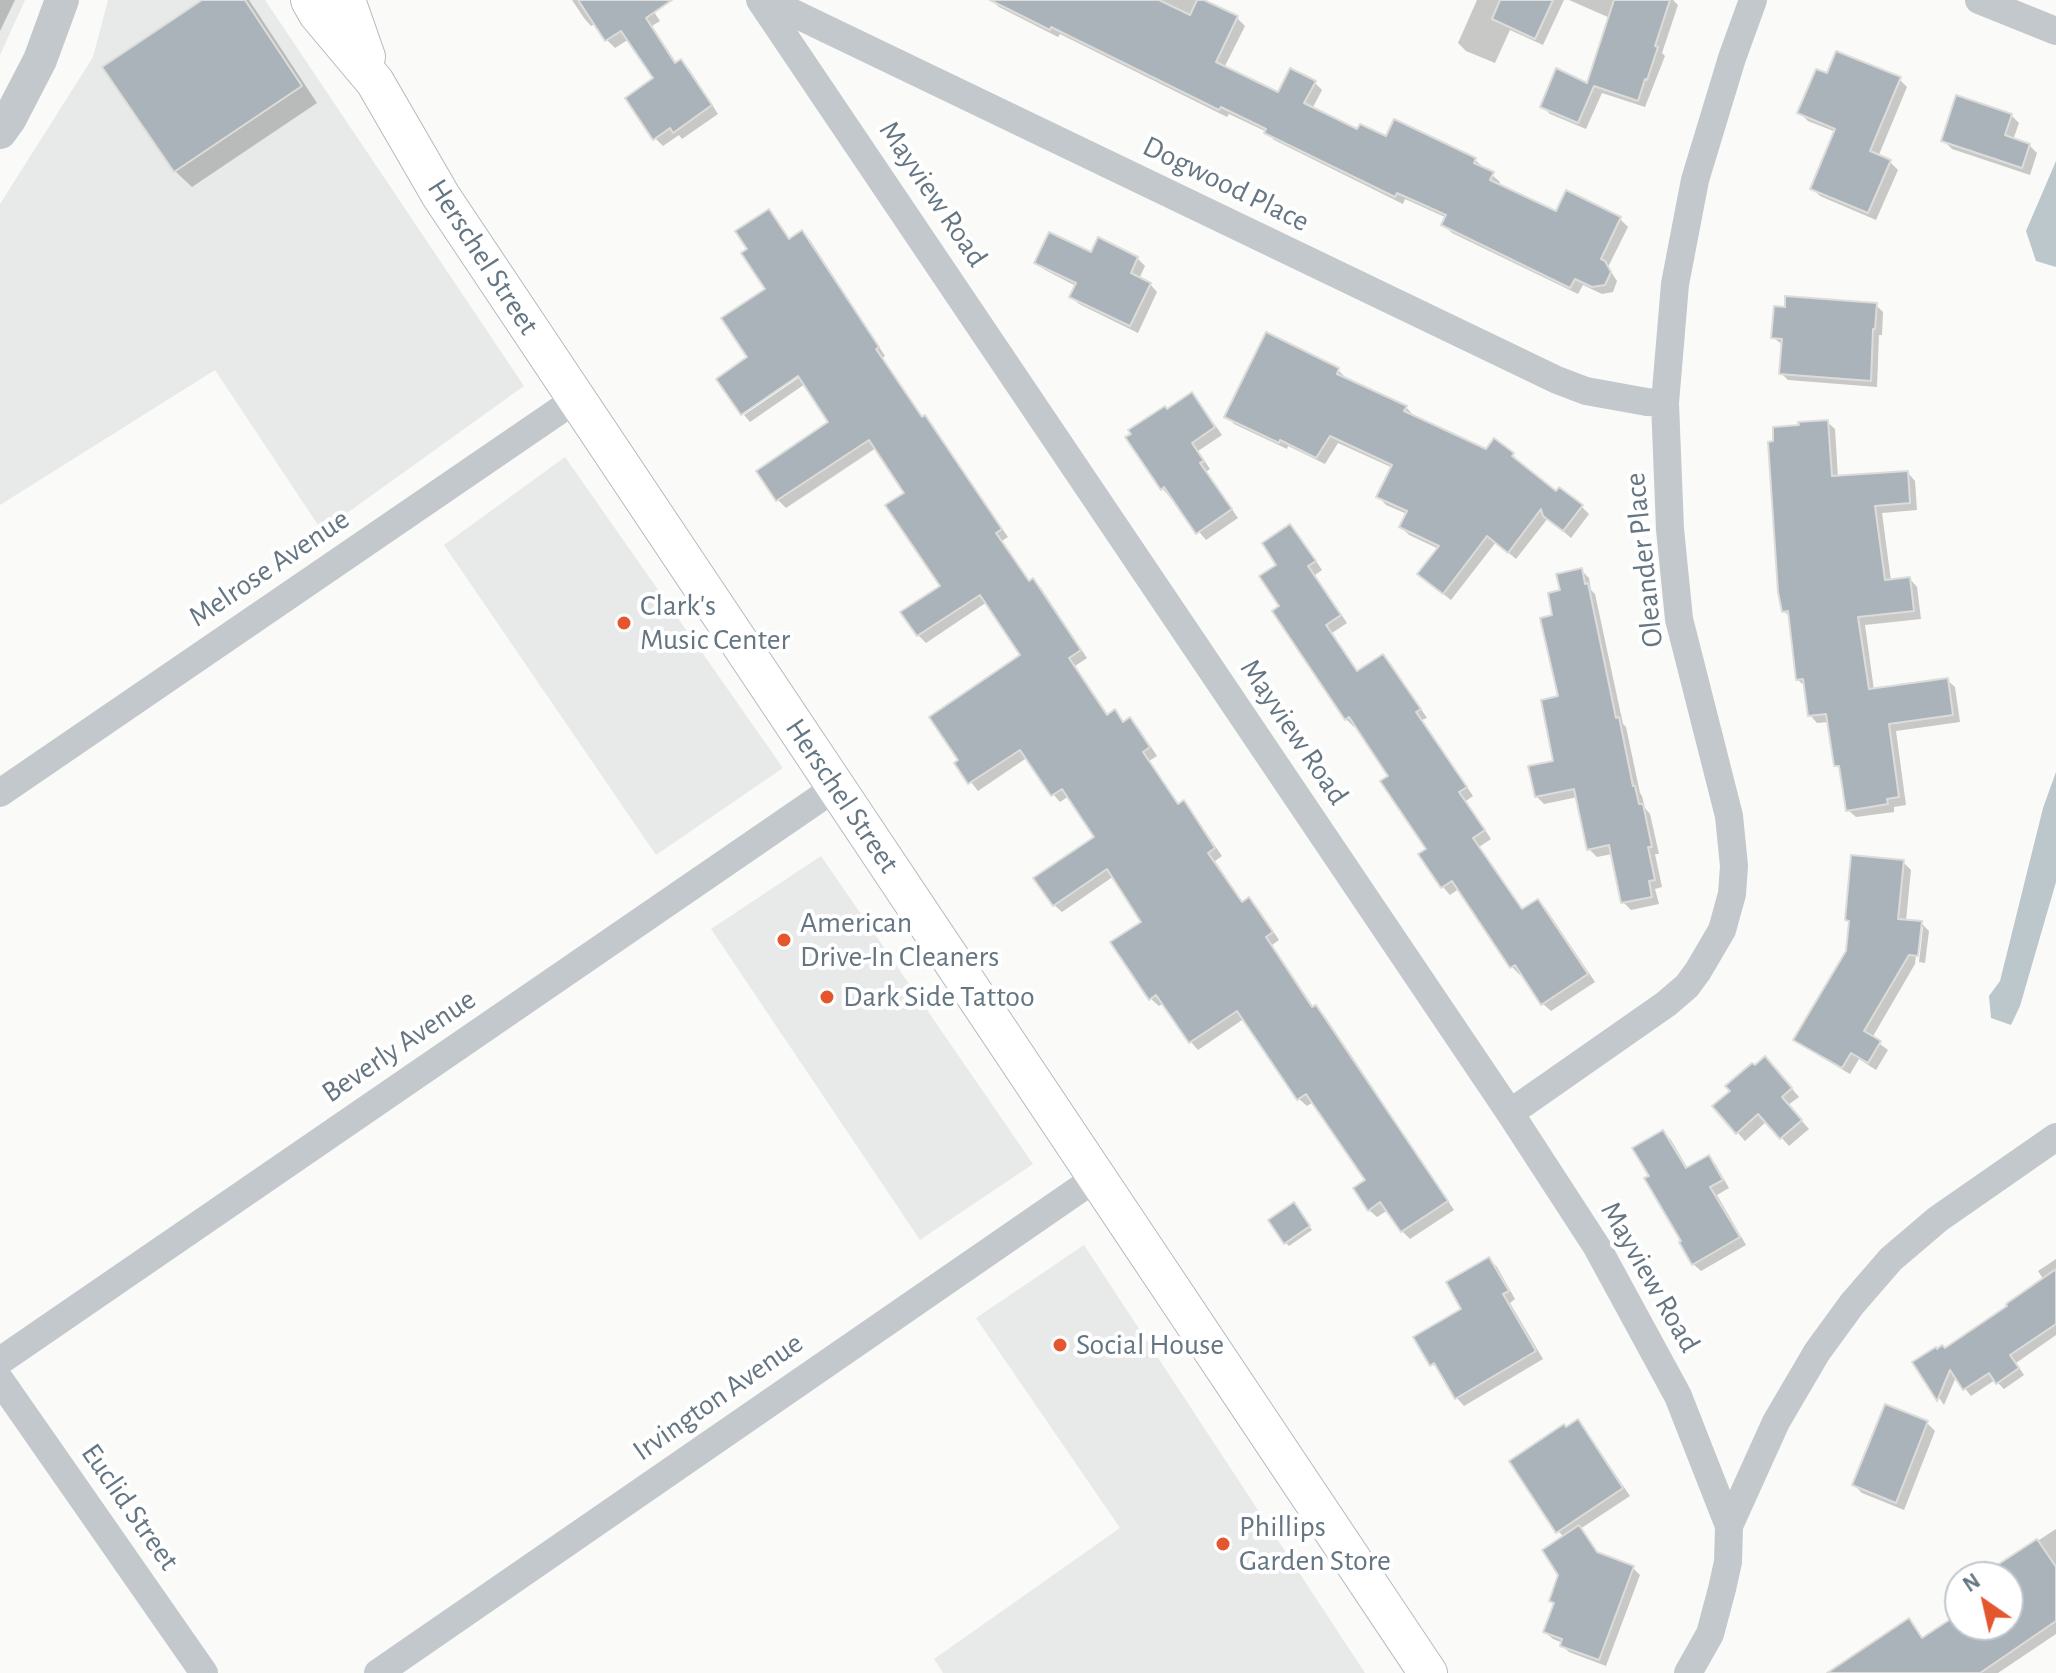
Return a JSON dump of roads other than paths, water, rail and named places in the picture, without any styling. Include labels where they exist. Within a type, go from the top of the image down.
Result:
[{"type":"main road","name":"Herschel Street","points":[[310,0],[318,14],[375,82],[441,196],[1428,1673]]},
{"type":"main road","points":[[346,0],[375,82]]},
{"type":"street","points":[[0,132],[40,60],[62,0]]},
{"type":"street","name":"Dogwood Place","points":[[763,0],[1557,380],[1586,391],[1665,403]]},
{"type":"street","name":"Mayview Road","points":[[763,0],[1597,1247],[1678,1396],[1729,1526]]},
{"type":"street","name":"Oleander Place","points":[[1510,1113],[1687,986],[1722,930],[1732,894],[1734,866],[1729,816],[1679,619],[1670,529],[1665,403],[1675,284],[1695,180],[1753,0]]},
{"type":"street","points":[[1979,0],[2056,31]]},
{"type":"street","name":"Melrose Avenue","points":[[0,793],[576,399]]},
{"type":"street","name":"Beverly Avenue","points":[[0,1361],[836,787]]},
{"type":"street","points":[[1688,1673],[1710,1634],[1728,1562],[1729,1526],[1776,1422],[1817,1352],[1852,1304],[1891,1259],[1938,1219],[2056,1137]]},
{"type":"street","name":"Irvington Avenue","points":[[378,1673],[1097,1177]]},
{"type":"street","name":"Euclid Street","points":[[0,1380],[204,1673]]},
{"type":"place","name":"Clark's Music Center","points":[[624,623]]},
{"type":"place","name":"American Drive-In Cleaners","points":[[784,940]]},
{"type":"place","name":"Dark Side Tattoo","points":[[827,997]]},
{"type":"place","name":"Social House","points":[[1060,1345]]},
{"type":"place","name":"Phillips Garden Store","points":[[1223,1544]]}]
